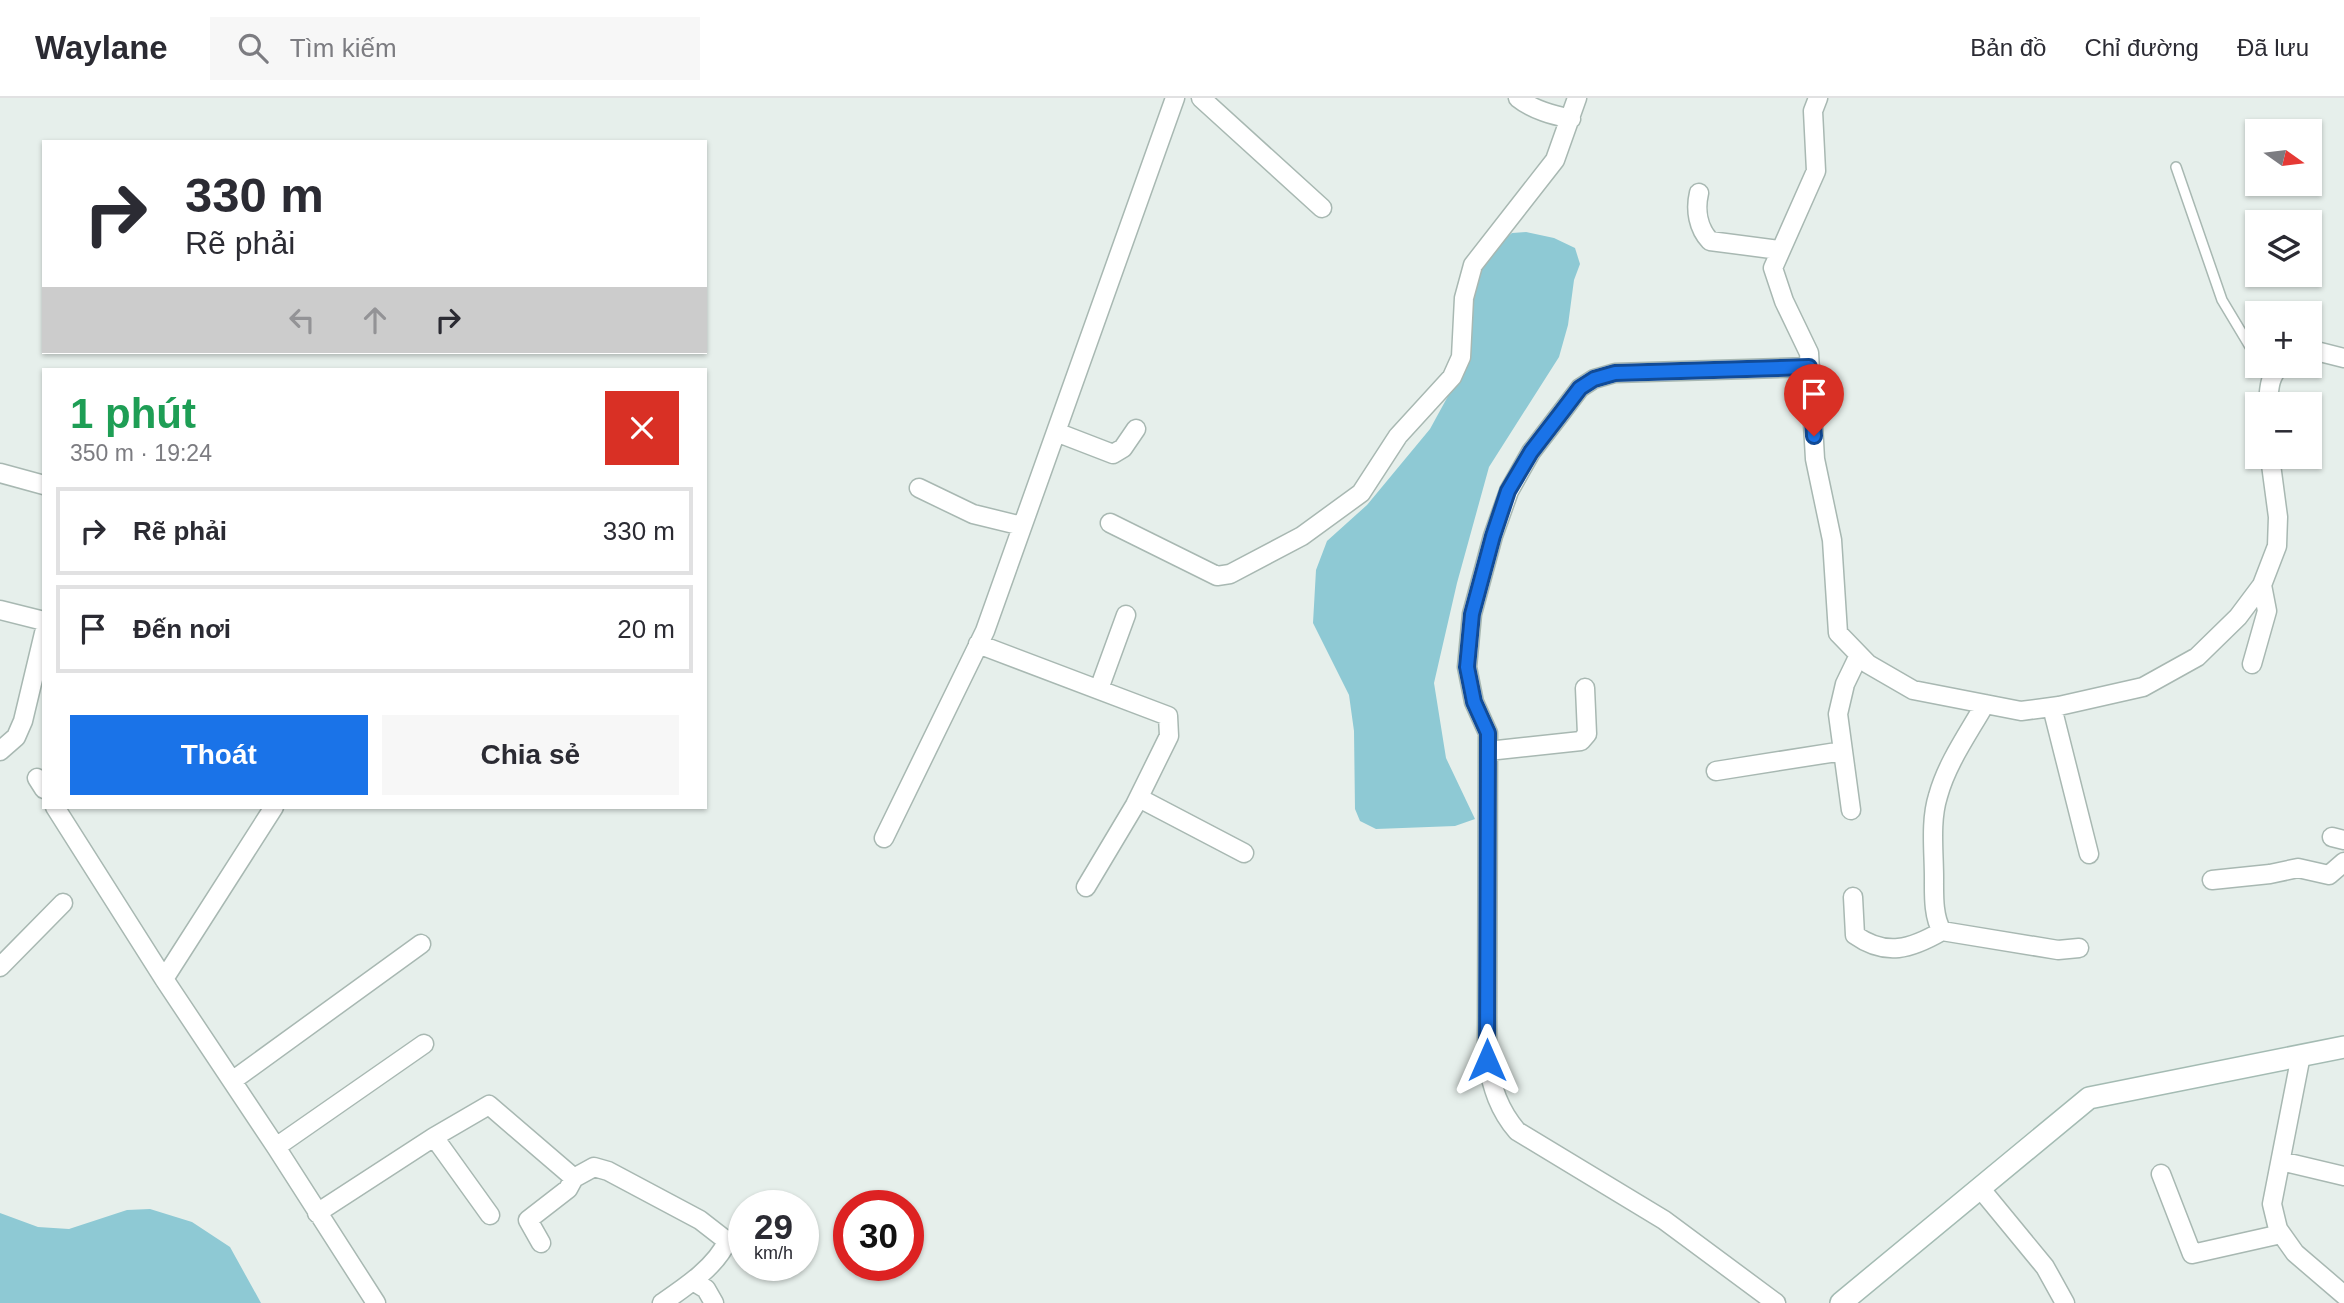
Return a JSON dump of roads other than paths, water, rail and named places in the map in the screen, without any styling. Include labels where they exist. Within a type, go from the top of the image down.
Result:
[{"type":"main road","points":[[1841,1303],[2089,1098],[2344,1047]]},
{"type":"street","points":[[884,838],[978,644],[1175,98]]},
{"type":"street","points":[[1201,98],[1322,208]]},
{"type":"street","points":[[1518,98],[1535,108],[1571,119]]},
{"type":"street","points":[[1110,523],[1217,576],[1230,575],[1302,536],[1361,493],[1398,436],[1452,377],[1458,365],[1464,332],[1464,298],[1473,265],[1555,160],[1577,98]]},
{"type":"street","points":[[1812,102],[1816,171],[1773,268],[1784,301],[1809,353],[1815,459],[1832,540],[1838,633],[1868,664],[1913,690],[2021,711],[2143,687],[2197,657],[2238,617],[2262,584],[2277,546],[2278,517],[2272,469]]},
{"type":"street","points":[[1699,194],[1696,207],[1703,234],[1710,241],[1779,250]]},
{"type":"street","points":[[2322,352],[2344,358]]},
{"type":"street","points":[[1776,1303],[1664,1220],[1517,1131],[1497,1101],[1487,1060],[1488,733],[1474,702],[1467,667],[1472,614],[1508,491],[1531,452],[1580,388],[1594,379],[1615,373],[1809,367]]},
{"type":"street","points":[[1056,432],[1113,454],[1123,448],[1136,429]]},
{"type":"street","points":[[0,473],[42,484]]},
{"type":"street","points":[[919,488],[973,514],[1022,526]]},
{"type":"street","points":[[2252,664],[2267,611],[2262,584]]},
{"type":"street","points":[[0,610],[42,620]]},
{"type":"street","points":[[1099,689],[1126,615]]},
{"type":"street","points":[[0,751],[16,737],[23,721],[42,641]]},
{"type":"street","points":[[978,644],[1168,716],[1170,736],[1139,797],[1086,887]]},
{"type":"street","points":[[1851,810],[1838,714],[1845,684],[1859,655]]},
{"type":"street","points":[[1488,751],[1581,741],[1587,734],[1585,688]]},
{"type":"street","points":[[1942,931],[1937,924],[1934,890],[1937,798],[1949,765],[1985,704]]},
{"type":"street","points":[[2052,707],[2089,854]]},
{"type":"street","points":[[1716,771],[1843,751]]},
{"type":"street","points":[[1139,797],[1244,853]]},
{"type":"street","points":[[56,809],[376,1303]]},
{"type":"street","points":[[164,979],[273,809]]},
{"type":"street","points":[[2212,880],[2298,868],[2329,876],[2344,862]]},
{"type":"street","points":[[1853,897],[1855,935],[1867,943],[1883,948],[1901,948],[1921,943],[1942,931],[2058,950],[2079,948]]},
{"type":"street","points":[[0,967],[63,903]]},
{"type":"street","points":[[232,1082],[421,944]]},
{"type":"street","points":[[276,1147],[424,1044]]},
{"type":"street","points":[[2301,1055],[2272,1204],[2281,1234],[2295,1253],[2344,1295]]},
{"type":"street","points":[[317,1213],[434,1137],[489,1105],[574,1178]]},
{"type":"street","points":[[434,1137],[490,1215]]},
{"type":"street","points":[[2281,1161],[2344,1176]]},
{"type":"street","points":[[541,1243],[528,1220],[568,1189],[574,1178],[594,1167],[608,1171],[700,1220],[727,1241],[724,1249],[693,1281],[662,1303]]},
{"type":"street","points":[[2161,1174],[2192,1254],[2281,1234]]},
{"type":"street","points":[[1980,1188],[2046,1267],[2065,1303]]},
{"type":"street","points":[[693,1281],[706,1289],[714,1303]]},
{"type":"lane","points":[[2176,167],[2222,300],[2245,338]]},
{"type":"water","points":[[1526,232],[1554,238],[1575,248],[1580,264],[1574,280],[1568,325],[1559,357],[1489,467],[1457,583],[1434,683],[1446,758],[1475,819],[1455,826],[1376,829],[1360,821],[1355,809],[1354,731],[1349,695],[1313,623],[1316,570],[1327,541],[1367,505],[1430,429],[1465,365],[1471,287],[1494,247],[1512,233]]},
{"type":"water","points":[[150,1209],[192,1222],[230,1247],[261,1303],[0,1303],[0,1213],[38,1227],[69,1229],[127,1210]]}]
